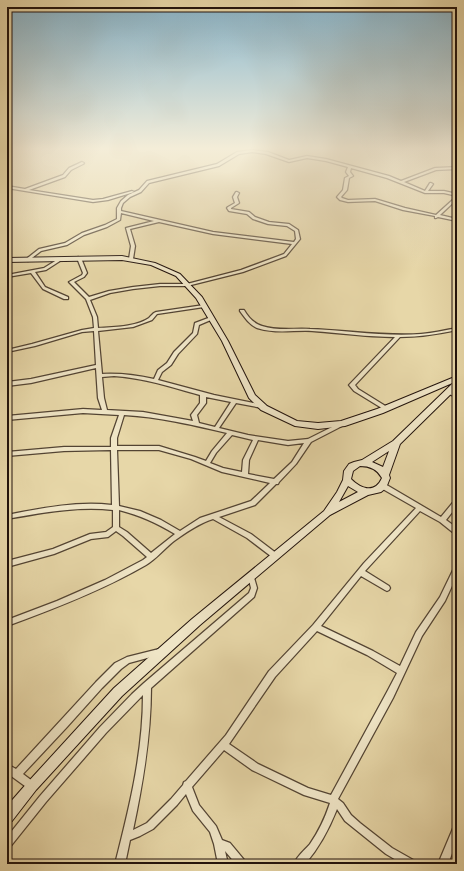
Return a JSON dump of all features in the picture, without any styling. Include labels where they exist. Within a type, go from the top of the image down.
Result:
[{"type":"main road","points":[[7,260],[122,258],[153,264],[178,275],[199,297],[225,341],[252,396],[262,406],[285,419],[307,425],[327,426],[342,424],[457,378]]},
{"type":"main road","points":[[364,463],[396,443],[457,384]]},
{"type":"main road","points":[[347,480],[355,488],[368,491],[377,490],[383,486],[386,481],[385,474],[396,443]]},
{"type":"main road","points":[[327,513],[341,493],[347,480],[347,473],[350,468],[356,464],[364,463],[377,466],[385,474]]},
{"type":"main road","points":[[7,816],[32,786],[118,692],[162,652],[274,556],[327,513],[368,491]]},
{"type":"street","points":[[7,192],[18,189]]},
{"type":"street","points":[[27,189],[94,201],[103,201],[122,194],[140,191]]},
{"type":"street","points":[[27,260],[40,250],[63,245],[85,233],[112,223],[120,218],[119,212],[122,202],[142,189]]},
{"type":"street","points":[[345,189],[339,197],[341,199],[348,201],[374,200],[436,217],[457,220]]},
{"type":"street","points":[[418,189],[426,192],[444,192],[457,196],[436,217]]},
{"type":"street","points":[[88,299],[109,292],[133,288],[188,285],[242,271],[284,255],[295,243],[298,233],[290,226],[269,223],[254,218],[248,213],[229,210],[236,204],[235,197],[237,193]]},
{"type":"street","points":[[119,212],[193,229],[238,237],[295,243]]},
{"type":"street","points":[[131,259],[133,246],[128,228],[159,220]]},
{"type":"street","points":[[79,258],[85,273],[71,282],[88,299],[95,317],[101,398],[105,411]]},
{"type":"street","points":[[7,276],[33,272],[50,267],[61,259]]},
{"type":"street","points":[[33,272],[44,288],[66,298]]},
{"type":"street","points":[[7,351],[34,345],[77,332],[133,326],[150,319],[156,313],[204,306]]},
{"type":"street","points":[[242,311],[253,324],[268,329],[399,336],[427,335],[457,329]]},
{"type":"street","points":[[155,381],[160,371],[169,364],[176,353],[195,333],[197,324],[211,318]]},
{"type":"street","points":[[385,408],[356,390],[352,385],[399,336]]},
{"type":"street","points":[[7,384],[31,381],[98,366]]},
{"type":"street","points":[[100,376],[129,375],[234,402],[262,406]]},
{"type":"street","points":[[448,392],[457,394]]},
{"type":"street","points":[[196,423],[194,415],[203,403],[203,394]]},
{"type":"street","points":[[216,429],[234,402]]},
{"type":"street","points":[[7,418],[83,411],[143,414],[196,423],[230,433],[288,443],[309,441],[342,424]]},
{"type":"street","points":[[116,528],[114,449],[117,427],[122,413]]},
{"type":"street","points":[[207,464],[214,452],[230,433]]},
{"type":"street","points":[[245,475],[246,460],[256,438]]},
{"type":"street","points":[[7,623],[77,596],[132,569],[152,557],[180,534],[202,520],[253,502],[276,482],[294,463],[309,441]]},
{"type":"street","points":[[7,454],[64,449],[161,449],[222,470],[276,482]]},
{"type":"street","points":[[383,486],[442,520],[457,532]]},
{"type":"street","points":[[442,520],[457,502]]},
{"type":"street","points":[[7,517],[42,510],[84,505],[116,507],[129,509],[151,518],[180,534]]},
{"type":"street","points":[[126,837],[150,826],[174,802],[187,785],[223,745],[272,674],[316,626],[360,572],[420,507]]},
{"type":"street","points":[[213,516],[249,536],[274,556]]},
{"type":"street","points":[[116,528],[145,549],[152,557]]},
{"type":"street","points":[[7,564],[54,551],[90,537],[108,534],[116,528]]},
{"type":"street","points":[[299,864],[318,841],[325,829],[334,801],[402,671],[419,634],[443,599],[457,568]]},
{"type":"street","points":[[360,572],[387,588]]},
{"type":"street","points":[[7,844],[42,799],[104,730],[147,686],[252,595],[254,588],[251,576]]},
{"type":"street","points":[[316,626],[402,671]]},
{"type":"street","points":[[16,775],[118,666],[127,660],[162,652]]},
{"type":"street","points":[[120,864],[133,808],[146,729],[147,686]]},
{"type":"street","points":[[223,745],[255,767],[306,792],[334,801],[348,818],[357,826],[389,851],[412,864]]},
{"type":"street","points":[[7,768],[32,786]]},
{"type":"street","points":[[187,785],[196,808],[214,829],[219,844],[222,864]]},
{"type":"street","points":[[443,864],[457,830]]},
{"type":"street","points":[[219,844],[227,846],[242,864]]}]
